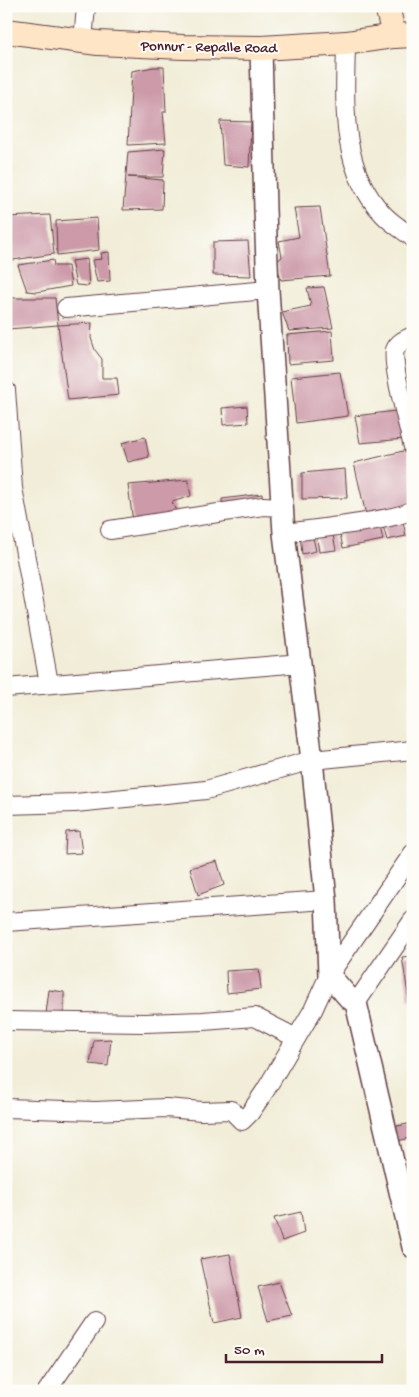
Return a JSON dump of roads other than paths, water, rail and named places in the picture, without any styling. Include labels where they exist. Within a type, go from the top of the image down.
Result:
[{"type":"main road","points":[[387,6],[403,35]]},
{"type":"main road","name":"Ponnur - Repalle Road","points":[[6,31],[83,41],[174,47],[261,48],[346,43],[403,35]]},
{"type":"street","points":[[83,41],[86,6]]},
{"type":"street","points":[[346,43],[345,99],[347,134],[352,162],[364,191],[383,215],[413,238]]},
{"type":"street","points":[[261,48],[268,290],[284,534],[312,760],[332,978],[352,1001],[413,1247]]},
{"type":"street","points":[[66,308],[268,290]]},
{"type":"street","points":[[413,336],[401,342],[395,351],[398,379],[413,446]]},
{"type":"street","points":[[6,390],[10,487],[48,683]]},
{"type":"street","points":[[110,530],[263,506],[282,507]]},
{"type":"street","points":[[284,534],[388,518],[410,512],[413,508]]},
{"type":"street","points":[[6,688],[301,663]]},
{"type":"street","points":[[6,805],[76,802],[206,790],[312,760],[413,750]]},
{"type":"street","points":[[6,1108],[96,1112],[166,1108],[202,1111],[231,1110],[242,1121],[265,1091],[332,978],[413,853]]},
{"type":"street","points":[[6,922],[326,900]]},
{"type":"street","points":[[352,1001],[413,920]]},
{"type":"street","points":[[6,1021],[145,1023],[203,1021],[255,1016],[296,1038]]},
{"type":"street","points":[[47,1391],[94,1322]]}]
